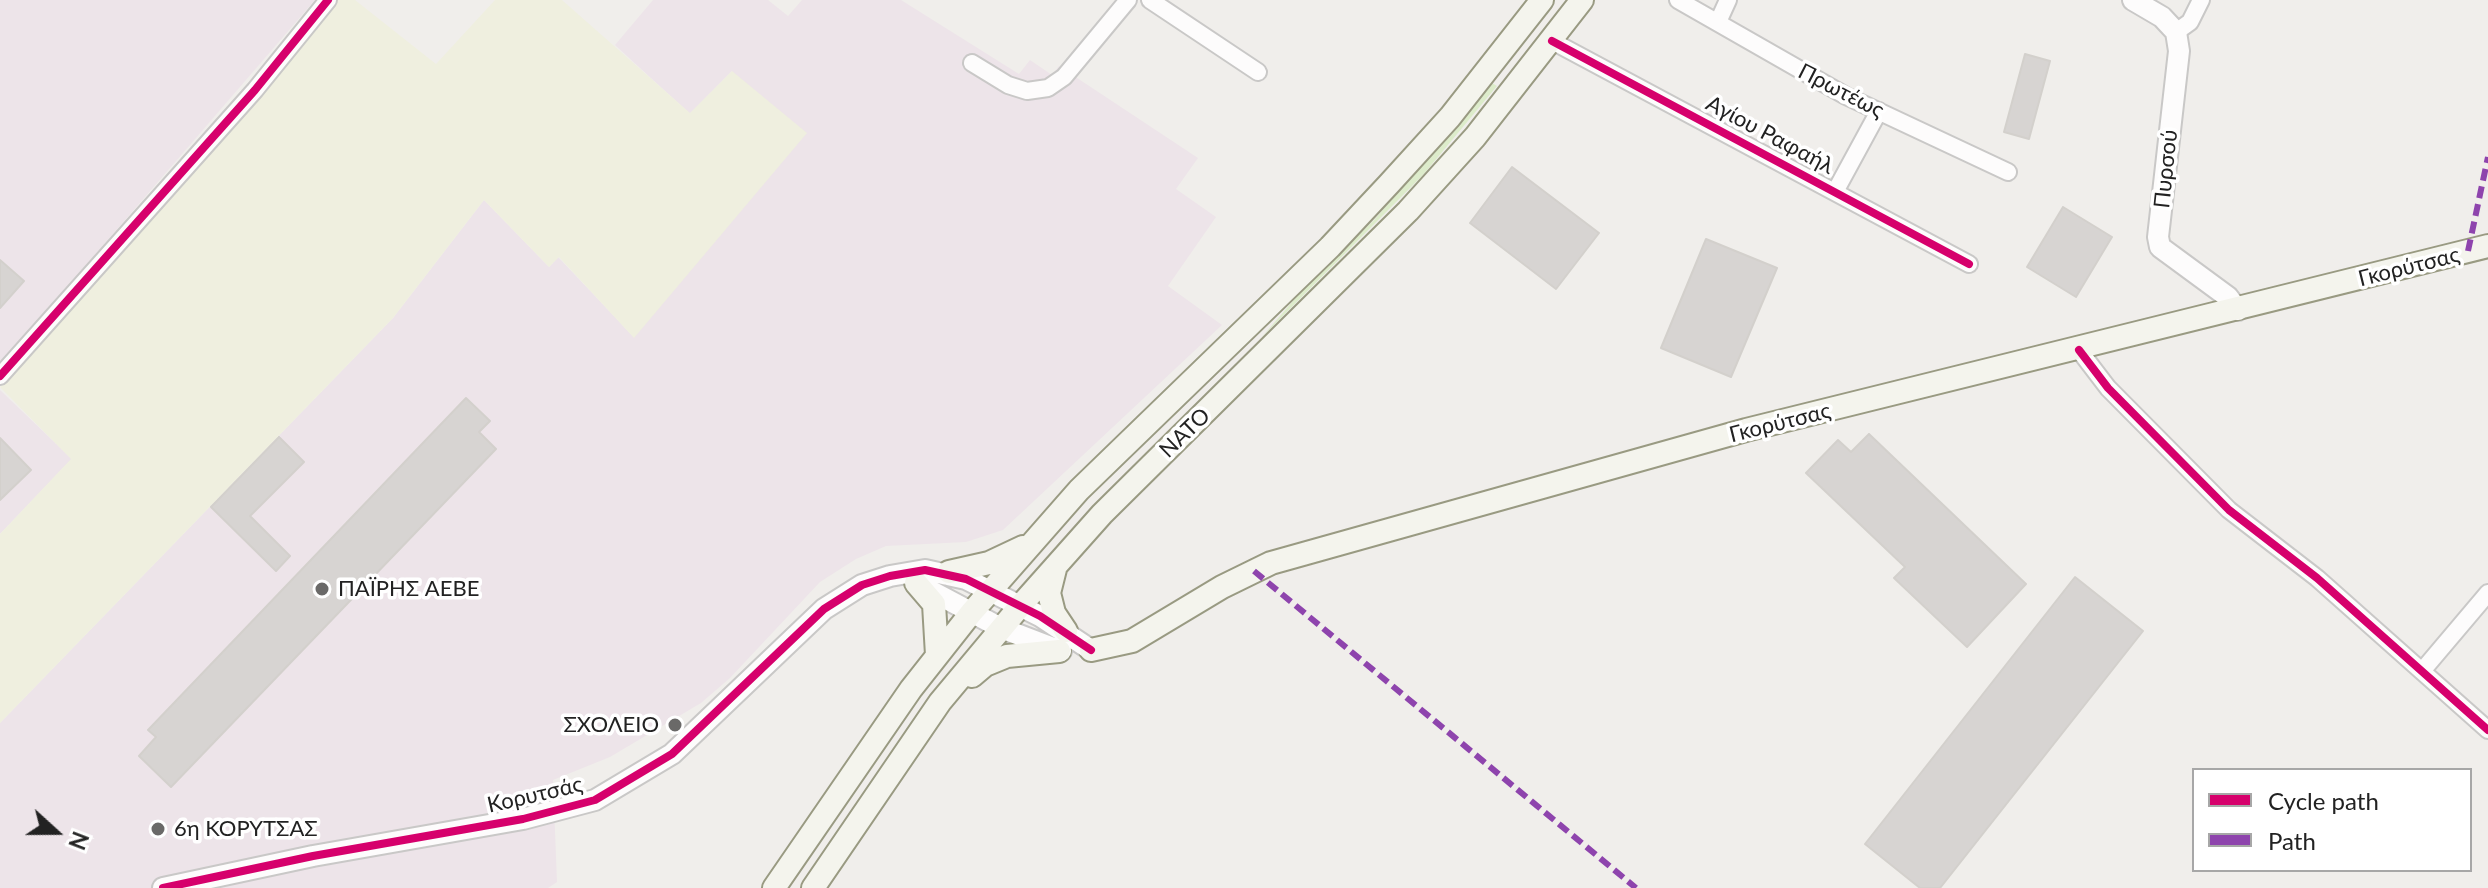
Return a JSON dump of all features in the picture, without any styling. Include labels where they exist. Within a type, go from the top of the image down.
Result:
[{"type":"main road","name":"ΝΑΤΟ","points":[[774,888],[816,823],[937,655],[971,613],[1079,490],[1340,237],[1450,117],[1542,0]]},
{"type":"main road","name":"ΝΑΤΟ","points":[[813,888],[940,702],[1001,628],[1102,514],[1368,255],[1475,137],[1582,0]]},
{"type":"main road","name":"Γκορύτσας","points":[[1091,650],[1132,641],[1222,587],[1271,563],[1746,430],[2079,350],[2488,246]]},
{"type":"main road","points":[[949,572],[989,563],[1032,543]]},
{"type":"main road","points":[[940,702],[985,665],[1062,641],[1049,593],[1055,566]]},
{"type":"main road","points":[[916,583],[934,604],[937,655]]},
{"type":"street","points":[[0,376],[245,101],[328,0]]},
{"type":"street","points":[[972,63],[1008,85],[1027,91],[1048,88],[1064,77],[1128,0]]},
{"type":"street","points":[[1150,0],[1258,72]]},
{"type":"street","name":"Πρωτέως","points":[[1678,0],[1879,111],[2008,172]]},
{"type":"street","points":[[1718,22],[1728,0]]},
{"type":"street","points":[[2133,0],[2162,17],[2176,32],[2190,22],[2201,0]]},
{"type":"street","name":"Πυρσού","points":[[2176,32],[2179,51],[2158,237],[2160,247],[2228,297],[2238,310]]},
{"type":"street","name":"Αγίου Ραφαήλ","points":[[1552,41],[1836,190],[1969,264]]},
{"type":"street","points":[[1836,190],[1879,111]]},
{"type":"street","points":[[2079,350],[2108,388],[2229,510],[2317,578],[2488,730]]},
{"type":"street","name":"Κορυτσάς","points":[[163,888],[313,856],[523,819],[595,800],[672,754],[824,609],[862,585],[890,576],[925,570],[949,572]]},
{"type":"street","points":[[949,572],[992,589],[1021,605],[1062,641]]},
{"type":"street","points":[[890,576],[916,583],[1001,628],[1091,650]]},
{"type":"street","points":[[2422,671],[2488,593]]},
{"type":"shaded area","points":[[0,0],[315,0],[0,365]]},
{"type":"shaded area","points":[[653,0],[768,0],[788,16],[802,0],[901,0],[1019,74],[1030,60],[1052,75],[1059,66],[1198,158],[1176,189],[1216,217],[1168,286],[1222,325],[1003,530],[966,542],[886,546],[856,559],[820,582],[730,678],[701,703],[610,757],[553,780],[557,882],[548,888],[0,888],[0,723],[393,318],[484,200],[549,267],[558,257],[634,337],[732,71],[690,114],[615,45]]},
{"type":"shaded area","points":[[0,390],[72,459],[0,534]]},
{"type":"green space","points":[[335,0],[355,0],[436,64],[495,0],[562,0],[690,113],[732,71],[807,133],[634,338],[559,257],[549,267],[484,200],[393,318],[0,723],[0,534],[71,459],[0,387]]},
{"type":"green space","points":[[1492,83],[1497,86],[1423,175],[1261,338],[1311,280],[1374,220]]},
{"type":"building","points":[[2025,54],[2050,61],[2029,139],[2004,132]]},
{"type":"building","points":[[1512,167],[1599,233],[1556,289],[1470,223]]},
{"type":"building","points":[[2063,207],[2112,237],[2076,297],[2027,267]]},
{"type":"building","points":[[1706,239],[1777,268],[1731,377],[1661,348]]},
{"type":"building","points":[[0,260],[24,281],[0,308]]},
{"type":"building","name":"ΠΑΪΡΗΣ ΑΕΒΕ","points":[[466,398],[490,421],[479,432],[496,449],[171,787],[139,756],[156,737],[148,730]]},
{"type":"building","points":[[1869,434],[2026,584],[1967,647],[1894,578],[1905,567],[1806,473],[1838,440],[1851,452]]},
{"type":"building","points":[[279,437],[304,462],[250,516],[290,556],[276,571],[211,507]]},
{"type":"building","points":[[0,438],[31,470],[0,500]]},
{"type":"building","points":[[2075,577],[2143,631],[1940,888],[1920,888],[1865,844]]},
{"type":"marked path","points":[[2468,251],[2488,157]]},
{"type":"marked path","points":[[1254,571],[1636,888]]},
{"type":"cycle path","points":[[0,376],[255,90],[328,0]]},
{"type":"cycle path","points":[[1552,41],[1969,264]]},
{"type":"cycle path","points":[[2079,350],[2108,388],[2229,510],[2317,578],[2488,730]]},
{"type":"cycle path","points":[[163,888],[313,856],[523,819],[595,800],[672,754],[824,609],[862,585],[890,576],[925,570],[966,579],[1040,616],[1091,650]]},
{"type":"place","name":"ΠΑΪΡΗΣ ΑΕΒΕ","points":[[322,589]]},
{"type":"place","name":"ΣΧΟΛΕΙΟ","points":[[675,725]]},
{"type":"place","name":"6η ΚΟΡΥΤΣΑΣ","points":[[158,829]]}]
